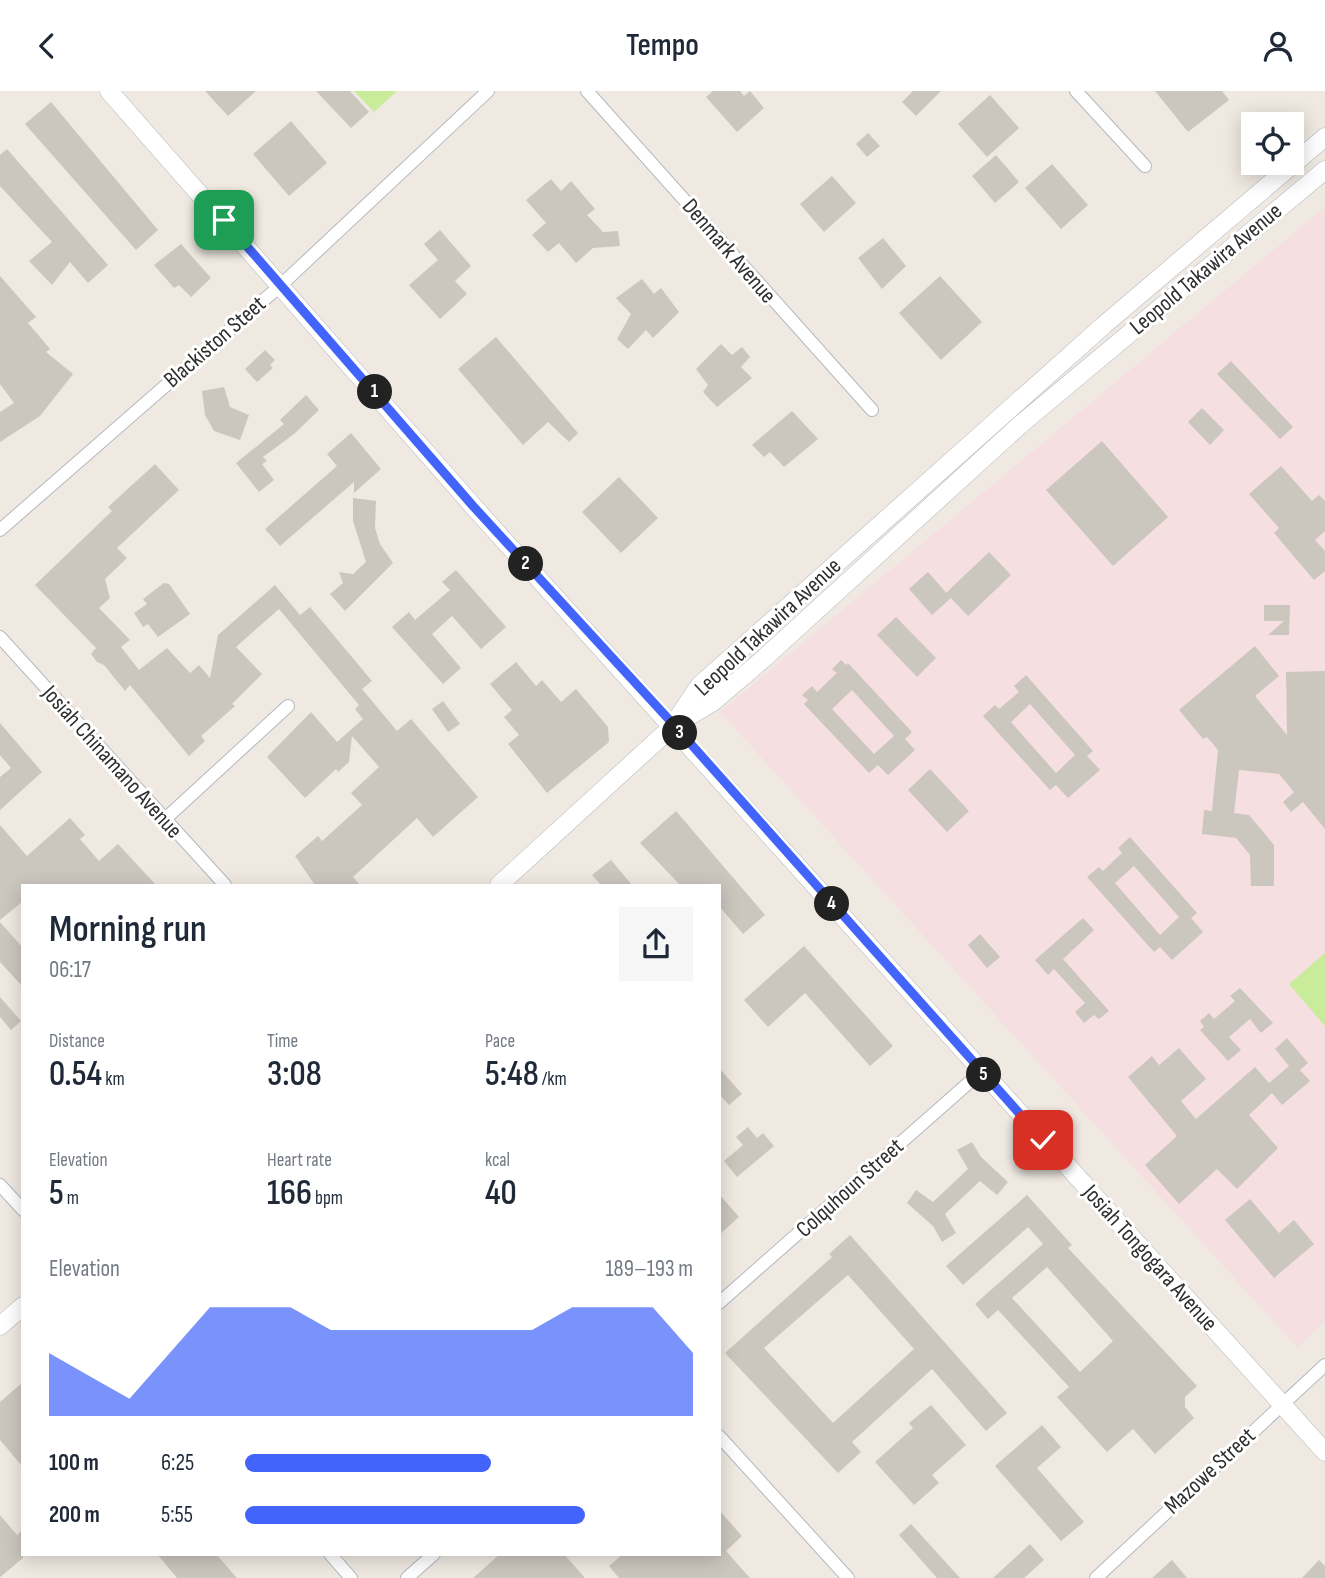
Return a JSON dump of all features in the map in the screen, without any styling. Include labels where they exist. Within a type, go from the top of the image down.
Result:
[{"type":"main road","name":"Josiah Tongogara Avenue","points":[[109,91],[473,506],[674,725],[981,1072],[1325,1452]]},
{"type":"main road","name":"Leopold Takawira Avenue","points":[[674,725],[699,686],[1104,325],[1325,137]]},
{"type":"main road","name":"Leopold Takawira Avenue","points":[[674,725],[713,702],[1021,424],[1325,170]]},
{"type":"main road","points":[[500,884],[674,725]]},
{"type":"main road","points":[[0,1327],[21,1308]]},
{"type":"street","name":"Blackiston Steet","points":[[0,530],[281,285],[488,91]]},
{"type":"street","name":"Denmark Avenue","points":[[587,91],[872,409]]},
{"type":"street","points":[[1076,91],[1145,166]]},
{"type":"street","name":"Josiah Chinamano Avenue","points":[[0,637],[224,884]]},
{"type":"street","points":[[164,820],[288,706]]},
{"type":"street","name":"Colquhoun Street","points":[[721,1301],[981,1072]]},
{"type":"street","points":[[0,1185],[21,1208]]},
{"type":"street","name":"Mazowe Street","points":[[1096,1578],[1325,1365]]},
{"type":"street","points":[[721,1438],[848,1578]]},
{"type":"street","points":[[332,1556],[351,1578]]},
{"type":"street","points":[[407,1578],[432,1556]]},
{"type":"shaded area","points":[[1325,207],[1325,1321],[1297,1347],[720,712]]},
{"type":"green space","points":[[354,91],[397,91],[374,112]]},
{"type":"green space","points":[[1325,953],[1325,1026],[1289,984]]},
{"type":"building","points":[[205,91],[256,91],[228,116]]},
{"type":"building","points":[[316,91],[350,91],[369,112],[351,128]]},
{"type":"building","points":[[713,91],[740,91],[744,96],[750,91],[764,108],[737,132],[706,97]]},
{"type":"building","points":[[913,91],[941,91],[916,116],[902,102]]},
{"type":"building","points":[[1155,91],[1222,91],[1229,100],[1188,132]]},
{"type":"building","points":[[990,95],[1019,128],[987,157],[958,124]]},
{"type":"building","points":[[51,102],[158,230],[136,250],[25,124]]},
{"type":"building","points":[[291,121],[327,163],[289,196],[253,154]]},
{"type":"building","points":[[868,133],[880,146],[867,157],[856,144]]},
{"type":"building","points":[[7,149],[108,265],[88,283],[70,262],[52,285],[29,261],[52,242],[0,186],[0,155]]},
{"type":"building","points":[[996,155],[1019,182],[995,203],[972,176]]},
{"type":"building","points":[[1052,164],[1088,205],[1061,229],[1025,188]]},
{"type":"building","points":[[832,176],[856,203],[824,232],[800,204]]},
{"type":"building","points":[[551,179],[561,191],[571,181],[595,209],[587,215],[603,232],[618,231],[620,246],[593,248],[576,263],[559,243],[548,252],[532,235],[546,223],[526,200]]},
{"type":"building","points":[[440,230],[471,266],[455,281],[467,294],[440,319],[409,285],[438,260],[424,244]]},
{"type":"building","points":[[883,238],[906,266],[882,289],[858,258]]},
{"type":"building","points":[[181,244],[211,278],[191,297],[179,285],[174,288],[154,265]]},
{"type":"building","points":[[0,276],[36,317],[28,323],[50,349],[46,352],[73,374],[40,416],[0,442],[0,412],[14,403],[0,384]]},
{"type":"building","points":[[940,276],[982,322],[941,360],[899,313]]},
{"type":"building","points":[[642,279],[654,294],[661,288],[679,312],[653,338],[646,330],[628,349],[617,339],[631,314],[616,298]]},
{"type":"building","points":[[496,337],[578,433],[569,442],[548,422],[523,445],[458,369]]},
{"type":"building","points":[[721,344],[732,355],[742,347],[750,357],[741,367],[752,378],[717,407],[703,392],[708,385],[696,369]]},
{"type":"building","points":[[265,350],[275,360],[270,365],[273,368],[257,382],[245,369]]},
{"type":"building","points":[[1231,361],[1293,427],[1280,439],[1217,374]]},
{"type":"building","points":[[224,387],[230,407],[249,415],[240,440],[214,431],[205,415],[202,391]]},
{"type":"building","points":[[306,395],[319,410],[294,434],[263,457],[267,461],[262,464],[274,480],[259,492],[236,463],[284,424],[280,420]]},
{"type":"building","points":[[1202,408],[1224,430],[1210,445],[1188,422]]},
{"type":"building","points":[[792,411],[818,439],[784,467],[770,452],[764,457],[752,445]]},
{"type":"building","points":[[351,433],[381,469],[354,493],[354,482],[280,546],[265,529],[337,466],[327,454]]},
{"type":"building","points":[[1102,441],[1168,517],[1113,566],[1046,490]]},
{"type":"building","points":[[155,464],[179,490],[117,548],[127,558],[105,579],[110,598],[99,608],[130,640],[121,647],[139,670],[167,648],[190,673],[199,665],[210,678],[218,635],[275,585],[300,615],[310,607],[372,681],[362,689],[397,731],[411,719],[478,797],[433,837],[417,818],[353,877],[359,884],[314,884],[295,856],[318,836],[322,841],[362,805],[351,793],[379,767],[352,736],[349,762],[338,772],[336,769],[305,798],[267,757],[311,712],[337,742],[363,719],[355,709],[359,705],[279,609],[236,647],[262,674],[232,704],[235,706],[201,736],[205,741],[189,756],[130,685],[125,691],[104,665],[97,662],[91,654],[96,648],[35,585],[112,511],[108,507]]},
{"type":"building","points":[[1281,466],[1312,501],[1319,495],[1325,501],[1325,531],[1315,540],[1325,551],[1325,571],[1314,580],[1274,533],[1279,528],[1249,494]]},
{"type":"building","points":[[619,477],[658,518],[621,553],[582,512]]},
{"type":"building","points":[[353,498],[376,501],[375,528],[380,544],[393,563],[345,611],[330,594],[343,583],[339,572],[353,574],[366,562],[353,521]]},
{"type":"building","points":[[989,552],[1011,575],[968,616],[946,593]]},
{"type":"building","points":[[456,570],[506,627],[481,649],[452,616],[432,634],[461,668],[443,684],[392,627],[409,612],[415,620],[450,590],[442,582]]},
{"type":"building","points":[[928,572],[951,598],[932,615],[909,589]]},
{"type":"building","points":[[164,583],[169,584],[190,614],[158,637],[148,624],[143,627],[134,613],[147,604],[143,599]]},
{"type":"building","points":[[1264,605],[1290,605],[1289,635],[1268,635],[1284,621],[1264,621]]},
{"type":"building","points":[[896,617],[936,658],[917,677],[877,635]]},
{"type":"building","points":[[1255,646],[1279,676],[1255,696],[1287,735],[1286,672],[1325,671],[1325,829],[1303,802],[1291,812],[1283,802],[1294,792],[1279,774],[1239,770],[1234,813],[1249,815],[1274,845],[1274,886],[1251,886],[1250,855],[1236,838],[1202,834],[1204,810],[1212,811],[1218,750],[1207,737],[1203,739],[1179,710]]},
{"type":"building","points":[[841,660],[846,665],[848,663],[912,732],[905,739],[915,750],[888,775],[878,765],[869,773],[804,704],[808,700],[802,695],[812,686],[817,692],[837,673],[832,669]],"holes":[[[852,690],[894,736],[874,754],[832,709]]]},
{"type":"building","points":[[516,662],[536,686],[542,680],[561,702],[576,689],[608,727],[609,742],[547,793],[508,744],[519,735],[504,717],[512,710],[490,684]]},
{"type":"building","points":[[1026,675],[1093,751],[1087,756],[1100,770],[1068,798],[1056,785],[1050,790],[983,716],[995,705],[999,709],[1019,692],[1014,686]],"holes":[[[1030,704],[1075,755],[1056,773],[1011,722]]]},
{"type":"building","points":[[443,701],[460,724],[448,732],[432,709]]},
{"type":"building","points":[[0,723],[42,772],[0,810],[0,777],[11,768],[0,755]]},
{"type":"building","points":[[930,769],[969,811],[947,832],[908,790]]},
{"type":"building","points":[[676,811],[765,915],[743,934],[721,908],[721,884],[679,884],[640,843]]},
{"type":"building","points":[[70,818],[85,835],[80,839],[99,861],[118,844],[155,884],[21,884],[21,903],[0,920],[0,825],[27,856]]},
{"type":"building","points":[[1130,837],[1197,913],[1191,918],[1203,932],[1172,960],[1160,947],[1154,952],[1087,877],[1099,867],[1103,871],[1122,853],[1118,848]],"holes":[[[1134,866],[1179,917],[1160,935],[1115,883]]]},
{"type":"building","points":[[611,860],[631,884],[600,884],[592,875]]},
{"type":"building","points":[[1083,918],[1094,930],[1063,959],[1109,1011],[1099,1019],[1094,1015],[1084,1023],[1075,1012],[1085,1003],[1054,969],[1048,975],[1035,960]]},
{"type":"building","points":[[0,922],[21,946],[21,985],[0,962]]},
{"type":"building","points":[[980,934],[1000,957],[987,968],[968,945]]},
{"type":"building","points":[[804,946],[893,1046],[870,1066],[805,993],[768,1027],[744,1000]]},
{"type":"building","points":[[1240,988],[1273,1023],[1261,1033],[1250,1019],[1229,1037],[1241,1050],[1228,1061],[1200,1030],[1204,1027],[1200,1021],[1209,1013],[1214,1019],[1235,1001],[1230,996]]},
{"type":"building","points":[[0,997],[21,1021],[11,1030],[0,1017]]},
{"type":"building","points":[[1287,1038],[1308,1063],[1300,1070],[1310,1081],[1282,1105],[1272,1093],[1249,1115],[1278,1148],[1237,1189],[1217,1169],[1179,1204],[1145,1165],[1177,1136],[1128,1077],[1152,1056],[1159,1065],[1179,1048],[1206,1079],[1181,1101],[1196,1119],[1255,1067],[1269,1083],[1289,1066],[1275,1049]]},
{"type":"building","points":[[721,1070],[742,1094],[729,1105],[721,1096]]},
{"type":"building","points":[[748,1127],[757,1138],[763,1133],[774,1146],[737,1177],[724,1161],[743,1145],[736,1137]]},
{"type":"building","points":[[972,1142],[981,1157],[1008,1182],[997,1195],[980,1181],[945,1214],[956,1233],[942,1242],[933,1226],[907,1203],[916,1190],[933,1202],[968,1169],[957,1150]]},
{"type":"building","points":[[1027,1195],[1072,1245],[1068,1248],[1197,1386],[1185,1397],[1185,1407],[1194,1418],[1155,1454],[1133,1429],[1107,1452],[1057,1397],[1069,1387],[998,1310],[988,1319],[975,1304],[1043,1244],[1028,1227],[963,1285],[946,1266]],"holes":[[[1047,1267],[1113,1341],[1080,1372],[1012,1298]]]},
{"type":"building","points":[[721,1196],[739,1217],[721,1233]]},
{"type":"building","points":[[1250,1199],[1279,1233],[1294,1220],[1314,1244],[1274,1278],[1225,1220]]},
{"type":"building","points":[[850,1235],[1007,1413],[986,1431],[932,1369],[852,1442],[861,1452],[838,1473],[725,1353],[832,1257],[829,1254]],"holes":[[[848,1275],[914,1349],[833,1423],[764,1348]]]},
{"type":"building","points":[[21,1384],[21,1465],[0,1440],[0,1402]]},
{"type":"building","points":[[931,1405],[966,1445],[932,1475],[939,1483],[914,1505],[875,1462],[913,1428],[909,1423]]},
{"type":"building","points":[[1042,1425],[1061,1447],[1037,1468],[1084,1522],[1061,1541],[995,1466]]},
{"type":"building","points":[[721,1512],[742,1536],[726,1551],[750,1578],[619,1578],[609,1566],[621,1556],[721,1556]]},
{"type":"building","points":[[0,1515],[17,1535],[21,1532],[23,1558],[0,1577]]},
{"type":"building","points":[[911,1524],[960,1578],[937,1578],[899,1535]]},
{"type":"building","points":[[1030,1544],[1044,1560],[1024,1578],[993,1578]]},
{"type":"building","points":[[159,1556],[218,1556],[237,1578],[177,1578]]},
{"type":"building","points":[[498,1556],[566,1556],[585,1578],[473,1578]]},
{"type":"building","points":[[1172,1560],[1187,1578],[1152,1578]]},
{"type":"building","points":[[1319,1560],[1325,1566],[1325,1578],[1302,1578]]},
{"type":"route","points":[[224,220],[473,506],[674,725],[1043,1140]]}]
